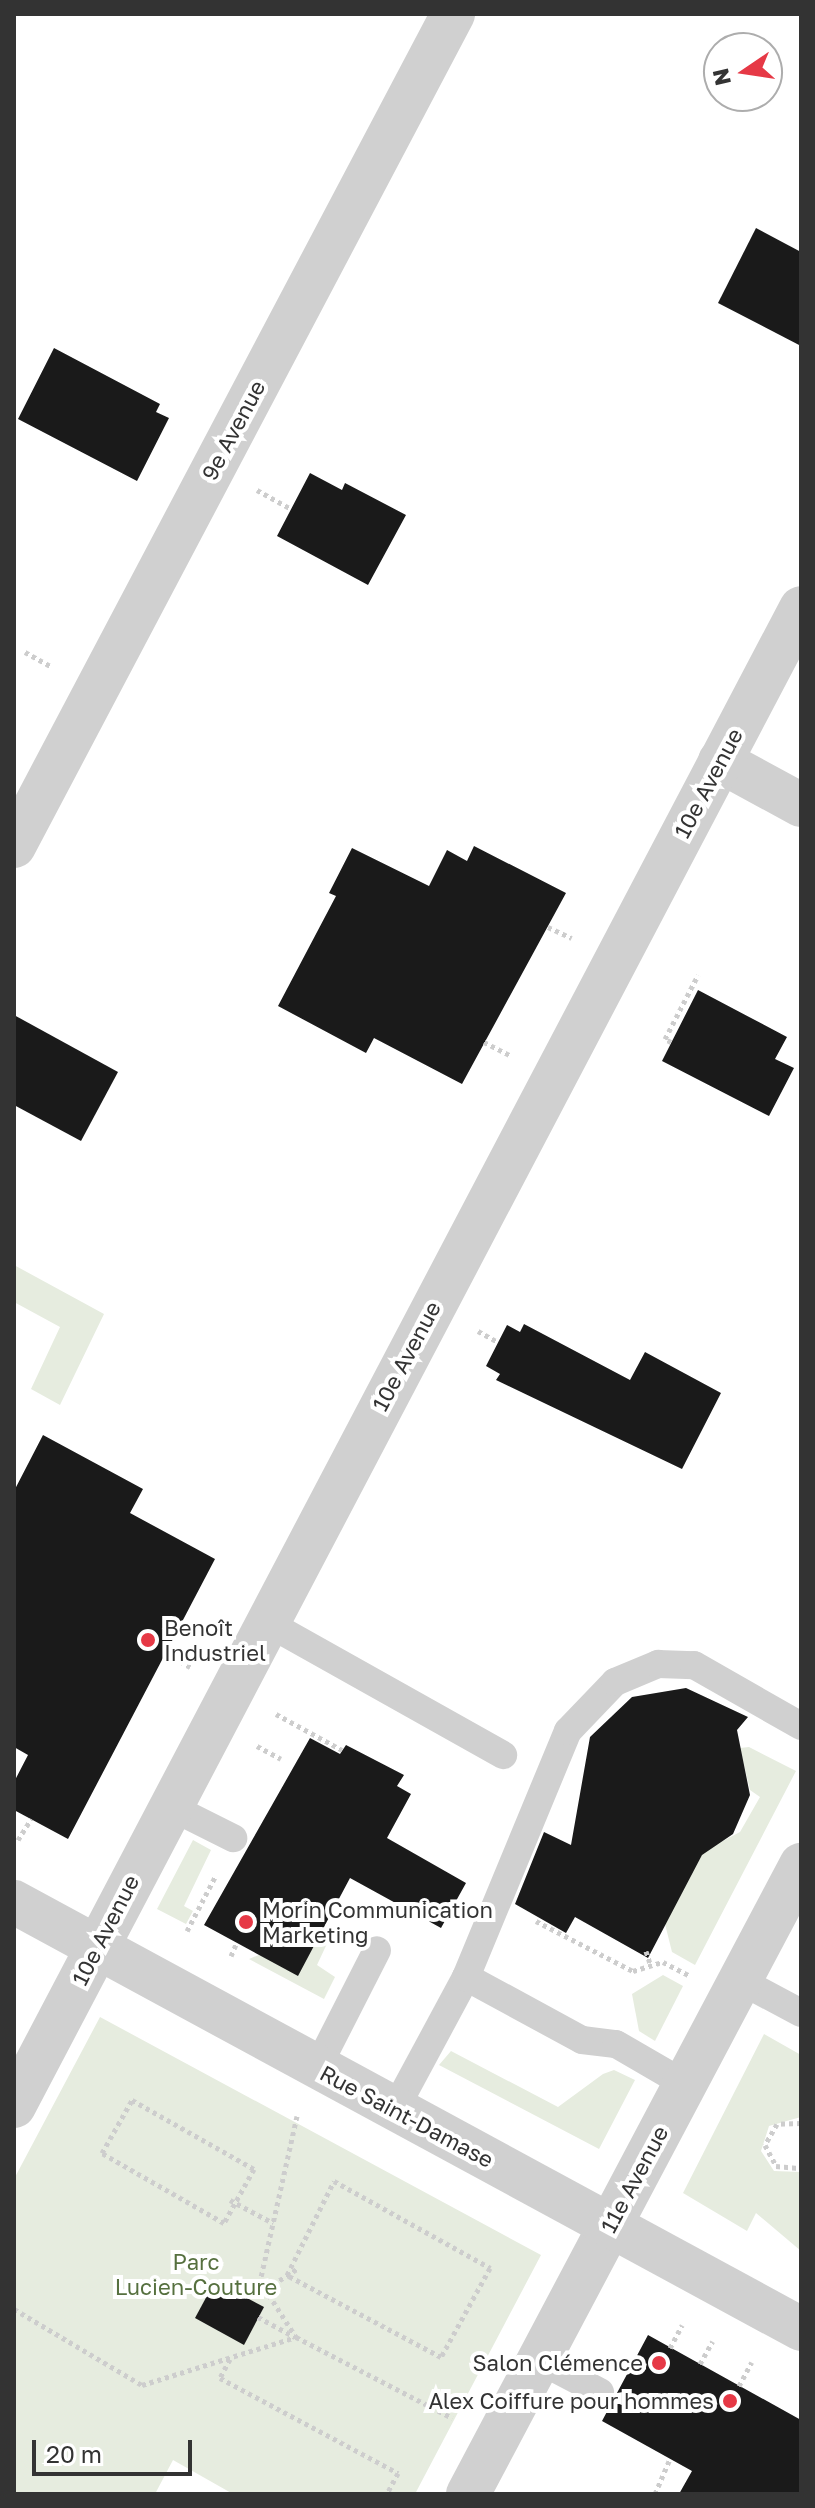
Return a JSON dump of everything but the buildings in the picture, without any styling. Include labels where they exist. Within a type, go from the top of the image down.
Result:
[{"type":"street","name":"9e Avenue","points":[[14,846],[453,14]]},
{"type":"street","name":"10e Avenue","points":[[14,2106],[801,608]]},
{"type":"street","points":[[720,761],[801,805]]},
{"type":"street","name":"11e Avenue","points":[[468,2494],[801,1865]]},
{"type":"street","name":"Rue Saint-Damase","points":[[14,1902],[801,2329]]},
{"type":"lane","points":[[266,1622],[503,1755]]},
{"type":"lane","points":[[395,2109],[466,1977],[568,1731],[615,1682],[658,1664],[694,1665],[801,1726]]},
{"type":"lane","points":[[169,1806],[233,1838]]},
{"type":"lane","points":[[317,2068],[377,1950]]},
{"type":"lane","points":[[466,1977],[582,2040],[616,2044],[685,2084]]},
{"type":"lane","points":[[739,1980],[801,2013]]},
{"type":"lane","points":[[539,2360],[600,2392]]},
{"type":"path","points":[[25,652],[62,673]]},
{"type":"path","points":[[548,927],[581,942]]},
{"type":"path","points":[[671,1042],[665,1039],[698,975]]},
{"type":"path","points":[[484,1042],[519,1059]]},
{"type":"path","points":[[166,1653],[196,1670]]},
{"type":"path","points":[[18,1840],[31,1819]]},
{"type":"path","points":[[187,1931],[221,1866]]},
{"type":"path","points":[[529,1918],[633,1971],[663,1962],[693,1978]]},
{"type":"path","points":[[231,1956],[237,1942]]},
{"type":"path","points":[[646,1951],[651,1966]]},
{"type":"path","points":[[132,2100],[254,2169],[232,2202],[224,2223],[102,2153],[132,2100]]},
{"type":"path","points":[[296,2337],[260,2281],[297,2116]]},
{"type":"path","points":[[801,2123],[777,2124],[765,2145],[776,2166],[801,2168]]},
{"type":"path","points":[[334,2181],[490,2268],[441,2357],[287,2275],[334,2181]]},
{"type":"path","points":[[232,2202],[273,2223]]},
{"type":"path","points":[[266,2289],[297,2269]]},
{"type":"path","points":[[14,2309],[142,2385],[296,2337]]},
{"type":"path","points":[[258,2317],[459,2423]]},
{"type":"path","points":[[670,2348],[682,2325]]},
{"type":"path","points":[[700,2364],[713,2341]]},
{"type":"path","points":[[230,2358],[219,2379],[398,2473],[387,2494]]},
{"type":"path","points":[[739,2386],[752,2362]]},
{"type":"path","points":[[655,2494],[670,2459]]},
{"type":"green space","points":[[14,1265],[104,1314],[60,1405],[31,1389],[60,1327],[14,1302]]},
{"type":"green space","points":[[749,1747],[796,1771],[695,1965],[672,1952],[665,1924],[690,1858],[740,1832],[760,1797],[750,1790],[740,1748]]},
{"type":"green space","points":[[193,1840],[211,1850],[184,1906],[193,1911],[186,1924],[157,1909]]},
{"type":"green space","points":[[323,1928],[332,1933],[317,1965],[335,1977],[324,1999],[249,1959]]},
{"type":"green space","points":[[663,1975],[683,1986],[655,2041],[639,2031],[632,1994]]},
{"type":"green space","name":"Parc Lucien-Couture","points":[[100,2017],[541,2255],[415,2494],[233,2494],[173,2460],[155,2494],[14,2494],[14,2179]]},
{"type":"green space","points":[[764,2034],[801,2055],[801,2117],[769,2126],[761,2151],[774,2171],[801,2172],[801,2251],[756,2213],[747,2231],[683,2193]]},
{"type":"green space","points":[[451,2051],[558,2107],[603,2074],[614,2070],[635,2080],[599,2149],[439,2065]]},
{"type":"place","name":"Benoît Industriel","points":[[148,1640]]},
{"type":"place","name":"Morin Communication Marketing","points":[[246,1922]]},
{"type":"place","name":"Salon Clémence","points":[[659,2363]]},
{"type":"place","name":"Alex Coiffure pour hommes","points":[[730,2401]]}]
